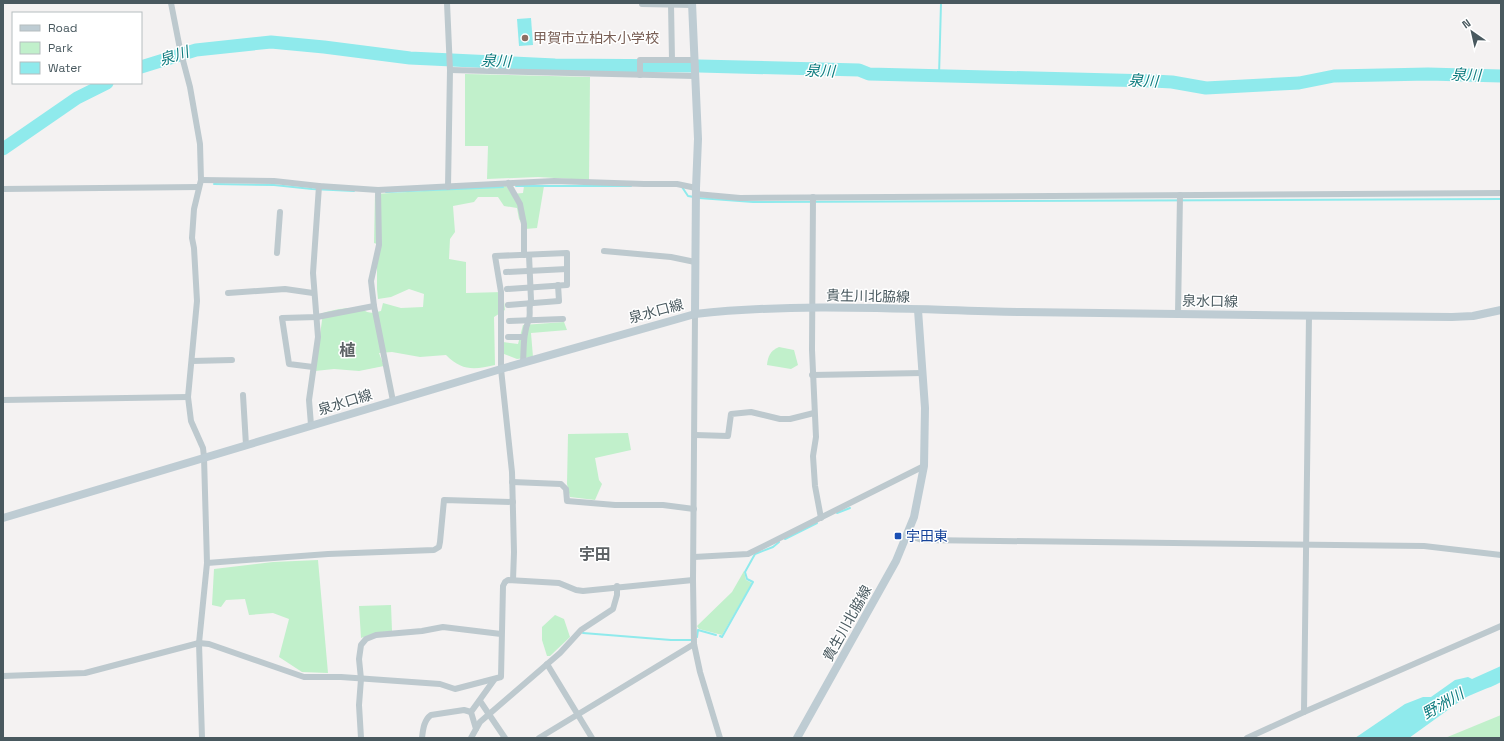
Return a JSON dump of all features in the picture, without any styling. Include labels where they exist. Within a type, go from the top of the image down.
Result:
[{"type":"main road","points":[[692,4],[693,60],[698,139],[695,314]]},
{"type":"main road","name":"貴生川北脇線","points":[[695,314],[725,311],[812,308],[918,310],[925,408],[924,466],[919,497],[908,536],[896,561],[798,738]]},
{"type":"main road","name":"泉水口線","points":[[918,310],[1463,317],[1486,314],[1501,310]]},
{"type":"main road","name":"泉水口線","points":[[3,518],[524,362],[695,314]]},
{"type":"street","points":[[171,3],[182,58],[190,87],[200,144],[200,183],[194,209],[192,238],[194,248],[197,301],[188,397],[192,421],[203,448],[204,457],[207,563],[199,643],[202,738]]},
{"type":"street","points":[[447,3],[450,67],[448,187]]},
{"type":"street","points":[[642,4],[692,4]]},
{"type":"street","points":[[668,4],[672,60]]},
{"type":"street","points":[[640,75],[640,60],[693,60]]},
{"type":"street","points":[[450,67],[695,76]]},
{"type":"street","points":[[3,189],[274,181],[378,190],[554,181],[677,184],[696,191],[740,198],[1501,193]]},
{"type":"street","points":[[508,183],[520,204],[530,271],[530,304],[528,320],[525,326],[524,362]]},
{"type":"street","points":[[311,425],[309,400],[318,337],[317,317],[313,293],[313,273],[319,186]]},
{"type":"street","points":[[378,190],[378,245],[371,281],[374,306],[393,401]]},
{"type":"street","points":[[1178,314],[1180,195]]},
{"type":"street","points":[[813,197],[812,375],[816,437],[813,456],[815,486],[821,518]]},
{"type":"street","points":[[277,253],[280,212]]},
{"type":"street","points":[[604,251],[671,257],[695,262]]},
{"type":"street","points":[[507,289],[567,284],[567,253],[495,256],[501,292],[501,369],[512,482],[514,552],[513,580]]},
{"type":"street","points":[[506,272],[567,268]]},
{"type":"street","points":[[508,305],[559,301],[558,285]]},
{"type":"street","points":[[228,293],[285,288],[313,293]]},
{"type":"street","points":[[313,367],[289,364],[282,318],[317,317],[374,306]]},
{"type":"street","points":[[695,314],[694,644],[700,672],[720,738]]},
{"type":"street","points":[[1304,712],[1309,315]]},
{"type":"street","points":[[509,321],[562,319]]},
{"type":"street","points":[[508,337],[524,337]]},
{"type":"street","points":[[192,361],[232,360]]},
{"type":"street","points":[[812,375],[923,373]]},
{"type":"street","points":[[243,395],[246,445]]},
{"type":"street","points":[[3,400],[188,397]]},
{"type":"street","points":[[695,435],[728,436],[731,414],[751,412],[780,419],[790,419],[814,413]]},
{"type":"street","points":[[694,557],[748,554],[924,466]]},
{"type":"street","points":[[512,482],[561,484],[566,489],[568,501],[614,505],[663,505],[694,509]]},
{"type":"street","points":[[207,563],[328,554],[434,550],[439,547],[440,542],[444,500],[513,502]]},
{"type":"street","points":[[908,536],[922,540],[1424,546],[1501,555]]},
{"type":"street","points":[[3,676],[85,674],[199,643],[209,644],[304,677],[440,684],[455,689],[501,677],[503,586],[505,582],[513,580],[559,583],[576,590],[584,590],[693,580]]},
{"type":"street","points":[[471,738],[480,722],[578,636],[581,630],[613,609],[617,595],[617,586]]},
{"type":"street","points":[[1247,738],[1501,626]]},
{"type":"street","points":[[361,738],[359,706],[361,679],[360,659],[361,646],[366,639],[376,635],[422,631],[443,627],[501,634]]},
{"type":"street","points":[[539,738],[694,644]]},
{"type":"street","points":[[547,664],[592,738]]},
{"type":"street","points":[[476,729],[471,712],[494,680]]},
{"type":"street","points":[[480,701],[505,738]]},
{"type":"street","points":[[422,738],[423,726],[427,718],[431,715],[464,710],[471,712]]},
{"type":"green space","points":[[465,74],[590,77],[589,180],[538,177],[487,179],[488,146],[465,146]]},
{"type":"green space","points":[[506,186],[512,194],[523,193],[524,186],[544,186],[537,228],[525,229],[519,219],[517,208],[504,206],[498,197],[478,197],[474,202],[453,206],[455,232],[450,239],[449,259],[466,262],[466,293],[503,292],[505,310],[494,317],[495,365],[481,368],[469,368],[457,364],[446,355],[420,357],[392,352],[379,353],[384,366],[359,371],[334,369],[315,371],[323,313],[348,308],[370,313],[376,312],[381,311],[383,303],[401,308],[423,307],[424,294],[409,289],[391,297],[378,299],[377,244],[374,243],[375,194]]},
{"type":"green space","points":[[564,322],[567,330],[531,333],[533,357],[517,359],[504,354],[503,342],[518,344],[523,325]]},
{"type":"green space","points":[[779,347],[794,350],[798,365],[791,369],[767,365],[770,354],[773,350]]},
{"type":"green space","points":[[628,433],[631,450],[595,458],[599,480],[602,484],[595,500],[570,497],[567,484],[568,434]]},
{"type":"green space","points":[[318,560],[328,673],[302,672],[279,657],[289,619],[273,613],[249,615],[245,599],[226,600],[221,607],[212,605],[214,569],[273,562]]},
{"type":"green space","points":[[744,571],[746,580],[752,583],[722,635],[699,629],[697,626],[732,592]]},
{"type":"green space","points":[[391,605],[392,631],[375,633],[361,638],[359,606]]},
{"type":"green space","points":[[555,615],[564,619],[570,637],[550,656],[547,656],[542,640],[542,627]]},
{"type":"green space","points":[[1501,715],[1501,738],[1445,738]]},
{"type":"water","points":[[531,18],[533,45],[519,46],[517,19]]},
{"type":"water","name":"野洲川","points":[[1501,666],[1501,682],[1463,699],[1409,738],[1355,738],[1405,704],[1423,697],[1431,697],[1455,680],[1468,677],[1472,679]]},
{"type":"waterway","points":[[939,76],[941,3]]},
{"type":"waterway","name":"泉川","points":[[142,67],[196,50],[271,42],[410,58],[555,65],[699,66],[859,70],[869,74],[1153,81],[1172,82],[1206,88],[1299,83],[1334,76],[1428,74],[1501,76]]},
{"type":"waterway","name":"泉川","points":[[3,149],[77,98],[105,84]]},
{"type":"waterway","points":[[214,184],[274,185],[354,191]]},
{"type":"waterway","points":[[516,186],[631,186]]},
{"type":"waterway","points":[[386,192],[503,187]]},
{"type":"waterway","points":[[682,187],[688,196],[694,197]]},
{"type":"waterway","points":[[699,198],[753,202],[1501,199]]},
{"type":"waterway","points":[[837,513],[850,508]]},
{"type":"waterway","points":[[785,539],[817,523]]},
{"type":"waterway","points":[[720,636],[722,637],[753,582],[747,579],[745,572],[755,554],[773,547],[779,542]]},
{"type":"waterway","points":[[697,637],[698,630],[716,635]]},
{"type":"waterway","points":[[583,633],[671,640],[691,640]]},
{"type":"place","name":"甲賀市立柏木小学校","points":[[525,38]]},
{"type":"place","name":"宇田東","points":[[898,536]]},
{"type":"district","name":"植","points":[[347,350]]},
{"type":"district","name":"宇田","points":[[595,554]]}]
